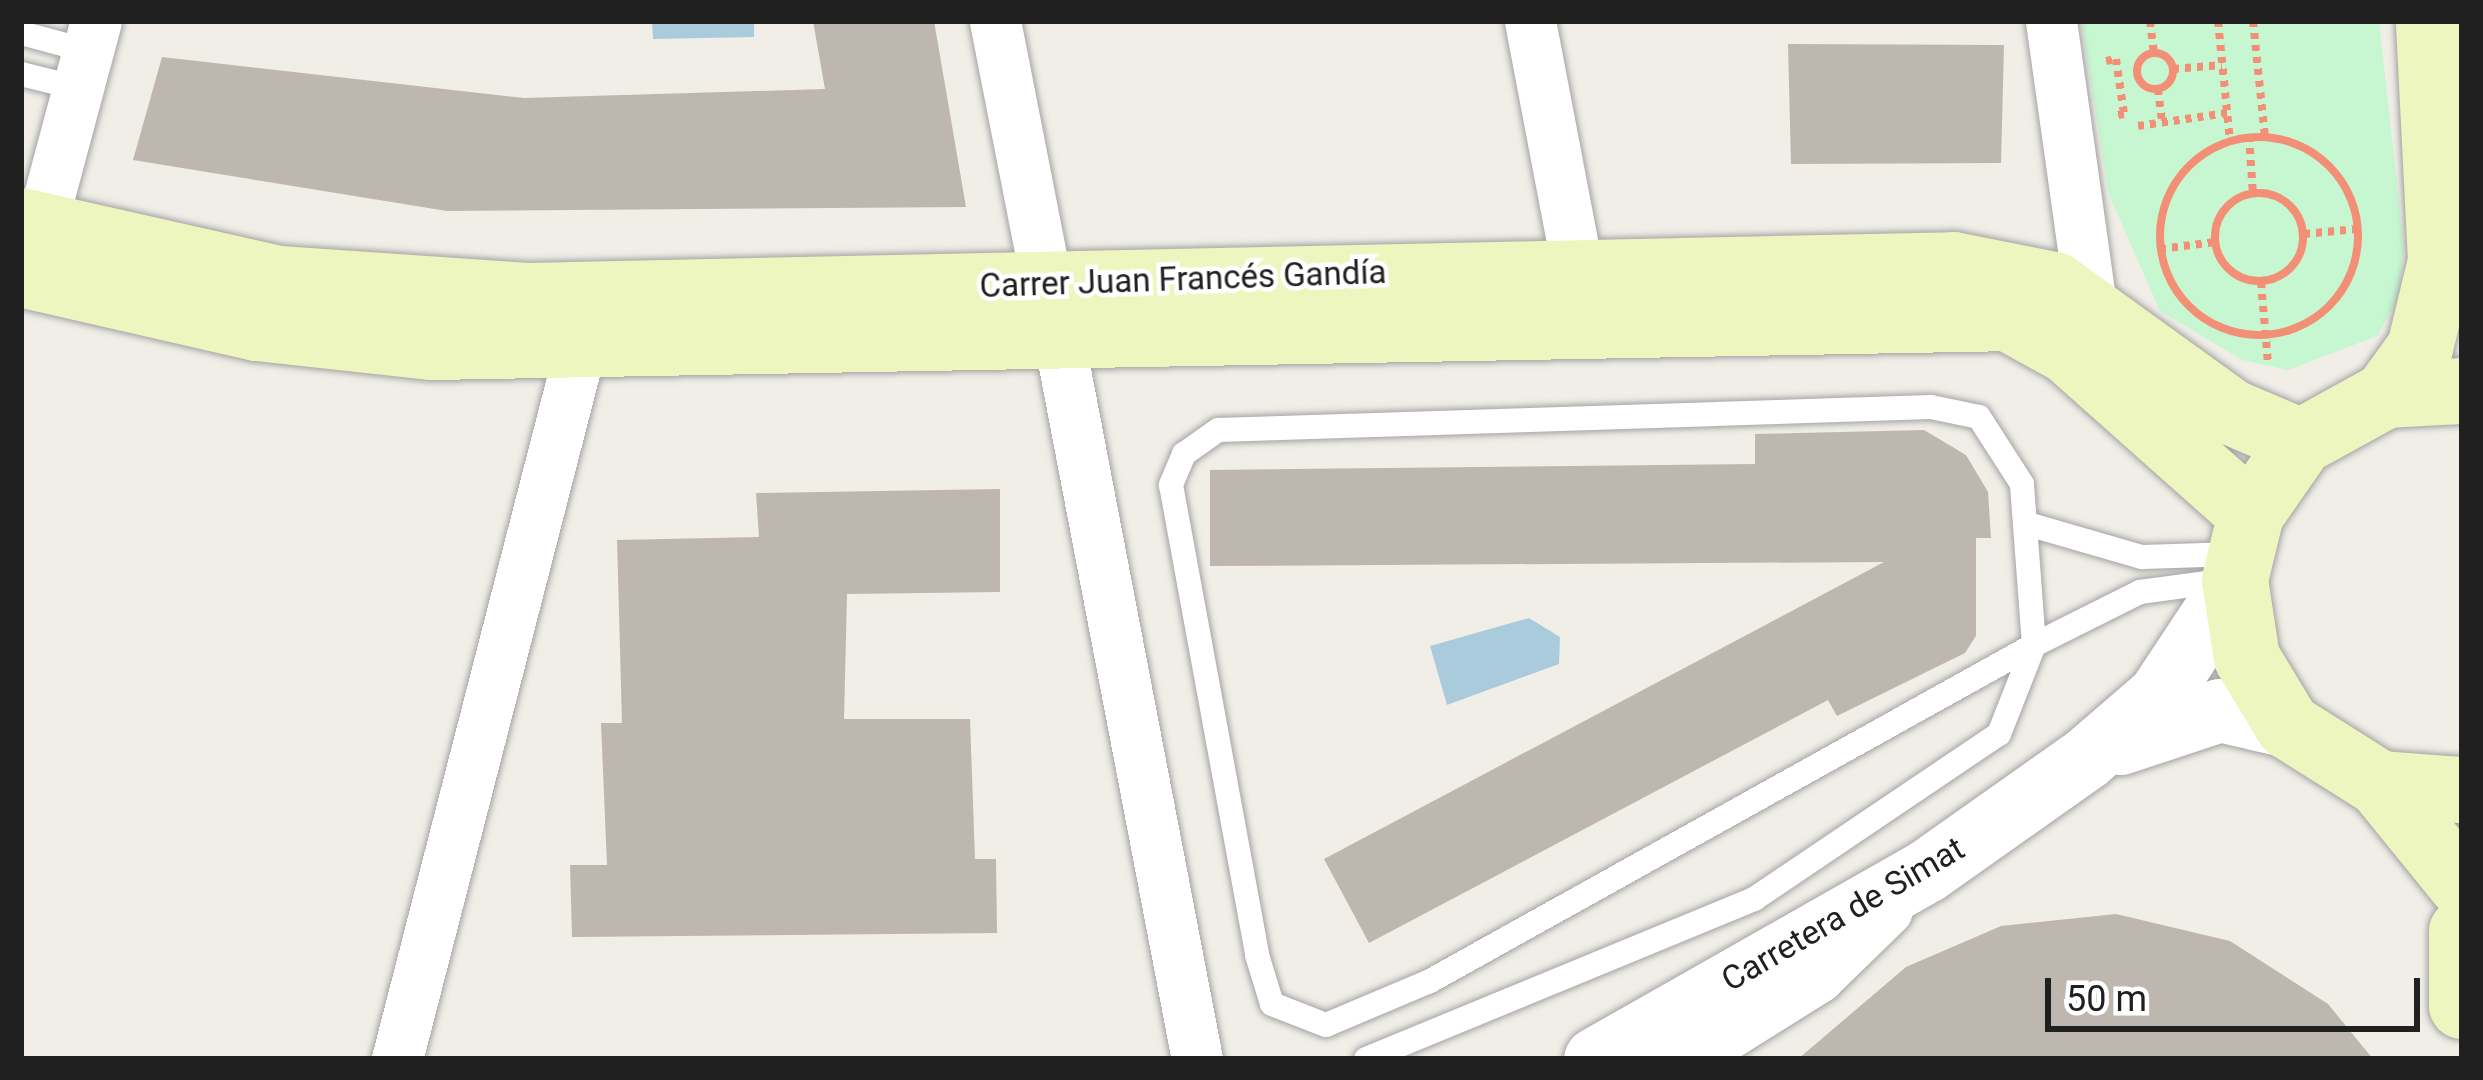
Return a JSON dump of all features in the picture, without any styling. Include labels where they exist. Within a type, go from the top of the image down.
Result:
[{"type":"main road","points":[[2429,21],[2440,113],[2440,261],[2420,349],[2386,395],[2302,442],[2242,549],[2248,658],[2288,726],[2380,784],[2462,885]]},
{"type":"main road","points":[[2440,113],[2462,184]]},
{"type":"main road","name":"Carrer Juan Francés Gandía","points":[[26,261],[372,290],[1052,308],[2008,318],[2068,351],[2242,549]]},
{"type":"main road","name":"Carrer Juan Francés Gandía","points":[[26,261],[343,340],[580,349],[1577,267],[1954,265],[2024,275],[2091,306],[2231,412],[2302,442]]},
{"type":"main road","points":[[2386,395],[2462,391]]},
{"type":"main road","points":[[2380,784],[2462,790]]},
{"type":"main road","points":[[2462,931],[2462,1006]]},
{"type":"street","points":[[995,21],[1196,1059]]},
{"type":"street","points":[[1530,21],[1577,267]]},
{"type":"street","points":[[2051,21],[2091,306]]},
{"type":"street","points":[[26,261],[87,53]]},
{"type":"street","points":[[398,1059],[580,349]]},
{"type":"street","name":"Carretera de Simat","points":[[1595,1059],[1926,871],[2086,758],[2159,695],[2242,549]]},
{"type":"street","name":"Carretera de Simat","points":[[2086,758],[2186,714],[2288,726]]},
{"type":"street","points":[[1687,1059],[1819,977],[1926,871]]},
{"type":"lane","points":[[21,33],[87,53]]},
{"type":"lane","points":[[21,74],[87,53]]},
{"type":"lane","points":[[1366,1059],[1754,899],[1999,734],[2034,645],[2031,525],[1997,436],[1979,418],[1931,407],[1252,425],[1218,430],[1184,454],[1171,484],[1257,955],[1272,1004],[1297,1020],[1359,1016],[1430,981],[2034,645],[2140,592],[2242,549]]},
{"type":"lane","points":[[2031,525],[2141,557],[2242,549]]},
{"type":"path","points":[[2150,21],[2154,54],[2173,69],[2222,65]]},
{"type":"path","points":[[2218,21],[2230,141]]},
{"type":"path","points":[[2253,21],[2265,137]]},
{"type":"path","points":[[2154,54],[2137,74],[2158,89]]},
{"type":"path","points":[[2116,59],[2125,114]]},
{"type":"path","points":[[2162,123],[2158,89],[2173,69]]},
{"type":"path","points":[[2138,126],[2227,113]]},
{"type":"path","points":[[2249,136],[2253,194]]},
{"type":"path","points":[[2249,136],[2313,153],[2338,176],[2357,229],[2335,301],[2265,333],[2214,325],[2188,306],[2160,249],[2171,188],[2230,141],[2249,136]]},
{"type":"path","points":[[2253,194],[2281,198],[2303,233],[2297,261],[2261,282],[2233,273],[2216,242],[2227,207],[2253,194]]},
{"type":"path","points":[[2303,233],[2357,229]]},
{"type":"path","points":[[2160,249],[2216,242]]},
{"type":"path","points":[[2261,282],[2270,383]]},
{"type":"green space","points":[[2081,21],[2379,21],[2404,246],[2398,299],[2377,336],[2288,370],[2242,360],[2160,311],[2109,195]]},
{"type":"water","points":[[652,21],[754,21],[754,37],[653,39]]},
{"type":"water","points":[[1529,618],[1560,637],[1559,664],[1447,705],[1430,646]]},
{"type":"building","points":[[813,21],[934,21],[966,207],[447,211],[133,160],[162,57],[524,98],[825,89]]},
{"type":"building","points":[[1788,44],[2004,45],[2001,163],[1791,164]]},
{"type":"building","points":[[1924,430],[1966,455],[1988,492],[1991,538],[1976,538],[1976,636],[1965,653],[1837,716],[1828,700],[1369,943],[1324,859],[1884,562],[1210,566],[1210,470],[1755,464],[1755,434]]},
{"type":"building","points":[[1000,489],[1000,592],[847,594],[844,719],[970,719],[975,859],[996,859],[997,933],[572,937],[570,865],[607,865],[601,723],[622,723],[617,540],[759,537],[756,493]]},
{"type":"building","points":[[2116,914],[2230,941],[2328,1004],[2373,1059],[1798,1059],[1906,967],[2001,926]]}]
